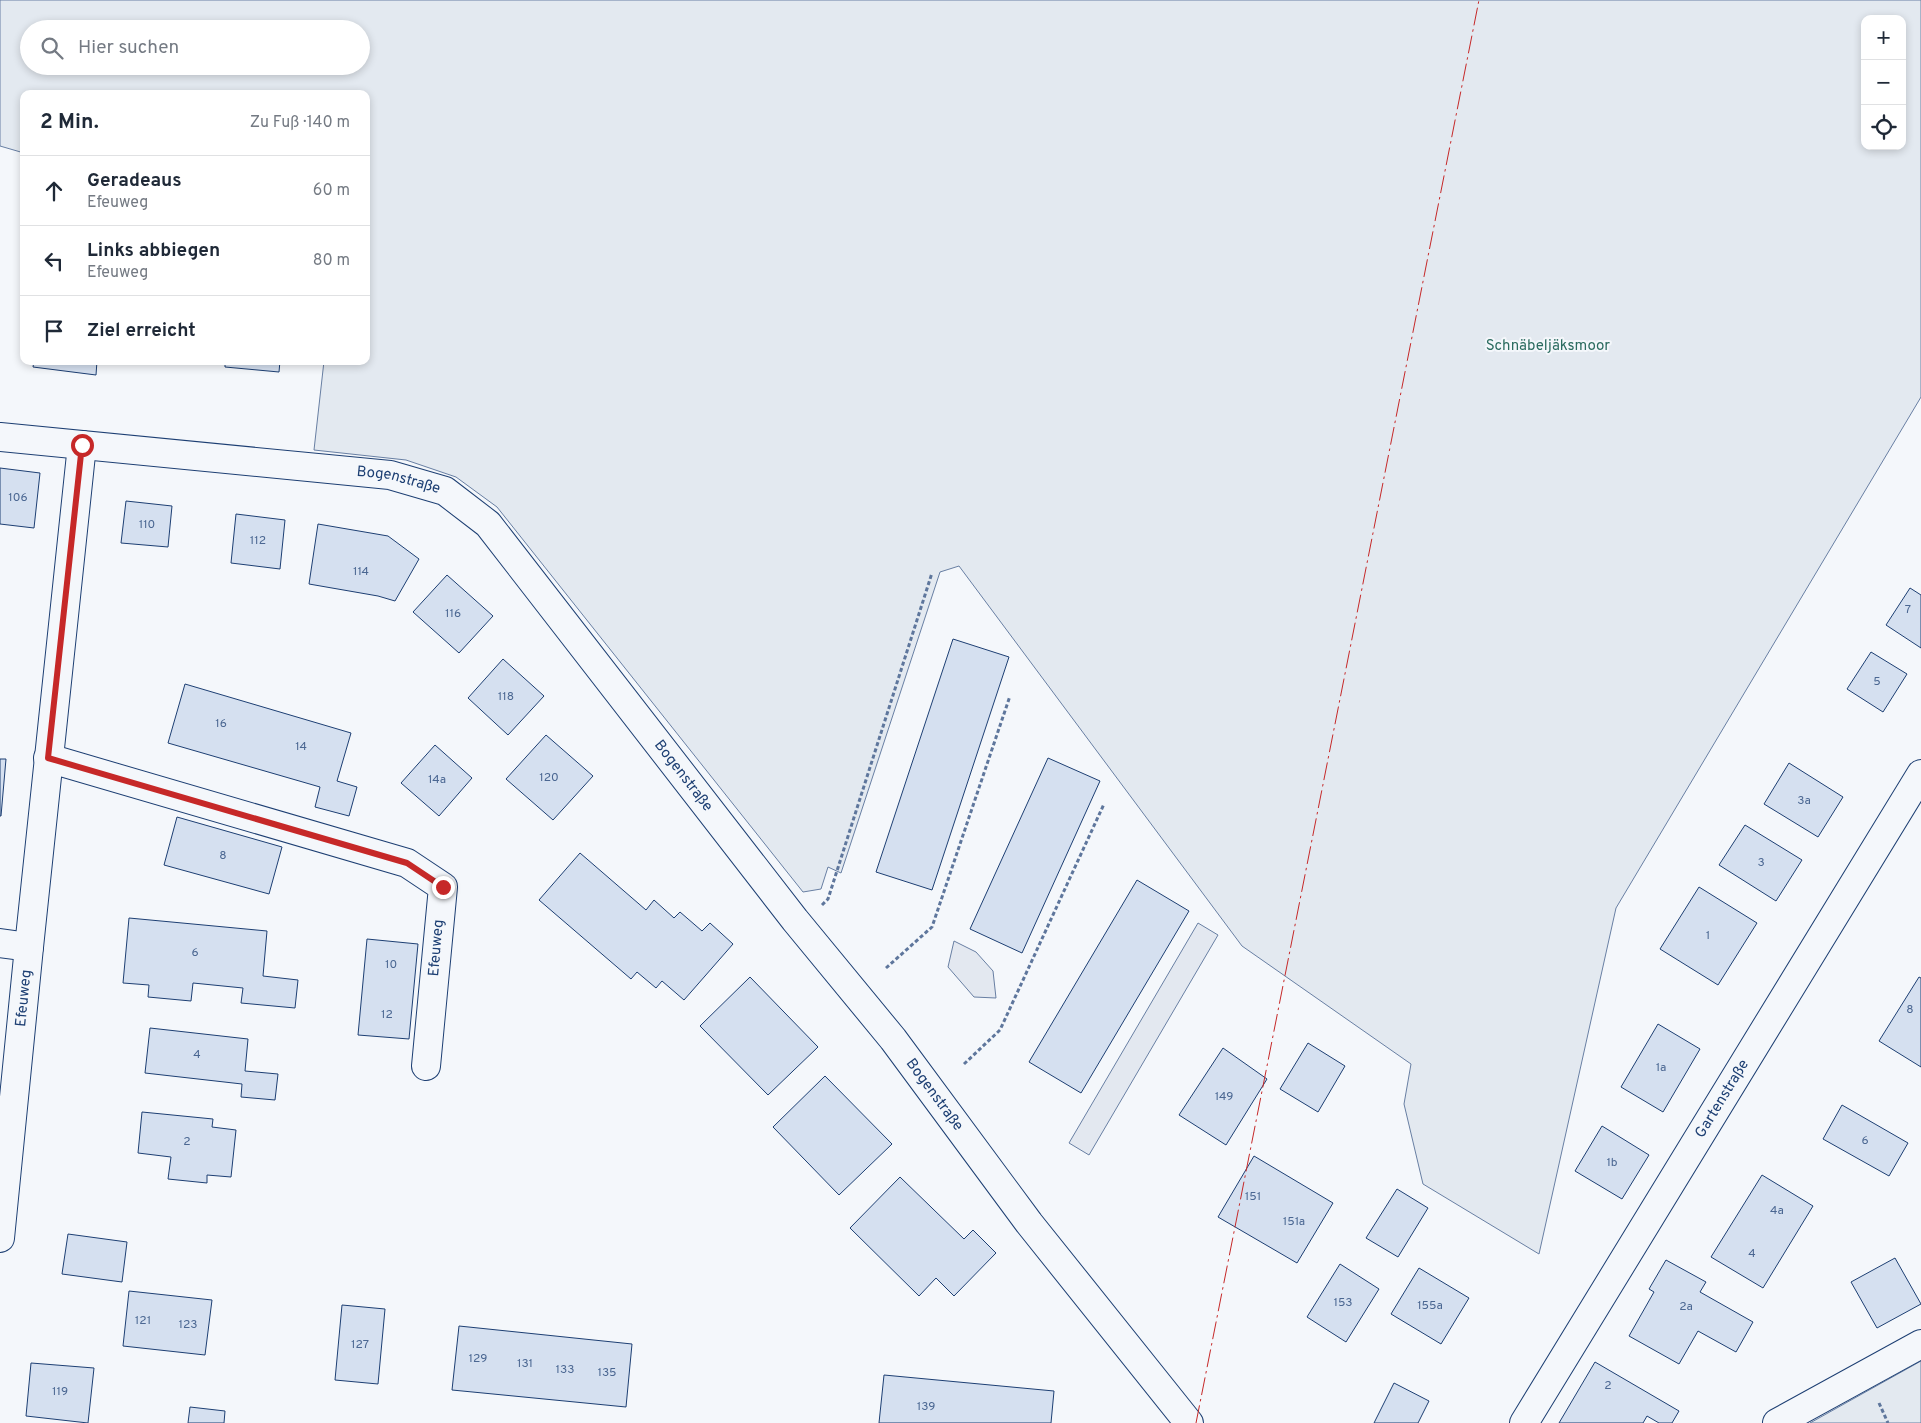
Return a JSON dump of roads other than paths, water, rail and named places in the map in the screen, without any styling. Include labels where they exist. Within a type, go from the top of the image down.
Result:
[{"type":"street","name":"Bogenstraße","points":[[0,437],[390,475],[445,491],[488,524],[801,928],[893,1039],[1029,1223],[1189,1423]]},
{"type":"street","name":"Efeuweg","points":[[0,1238],[48,758],[82,445]]},
{"type":"street","name":"Efeuweg","points":[[48,758],[407,863],[443,887],[426,1066]]},
{"type":"street","name":"Gartenstraße","points":[[1524,1423],[1921,774]]},
{"type":"street","points":[[0,943],[29,947]]},
{"type":"street","points":[[1777,1423],[1921,1344]]},
{"type":"park label","name":"Schnäbeljäksmoor","points":[[1548,346]]}]
